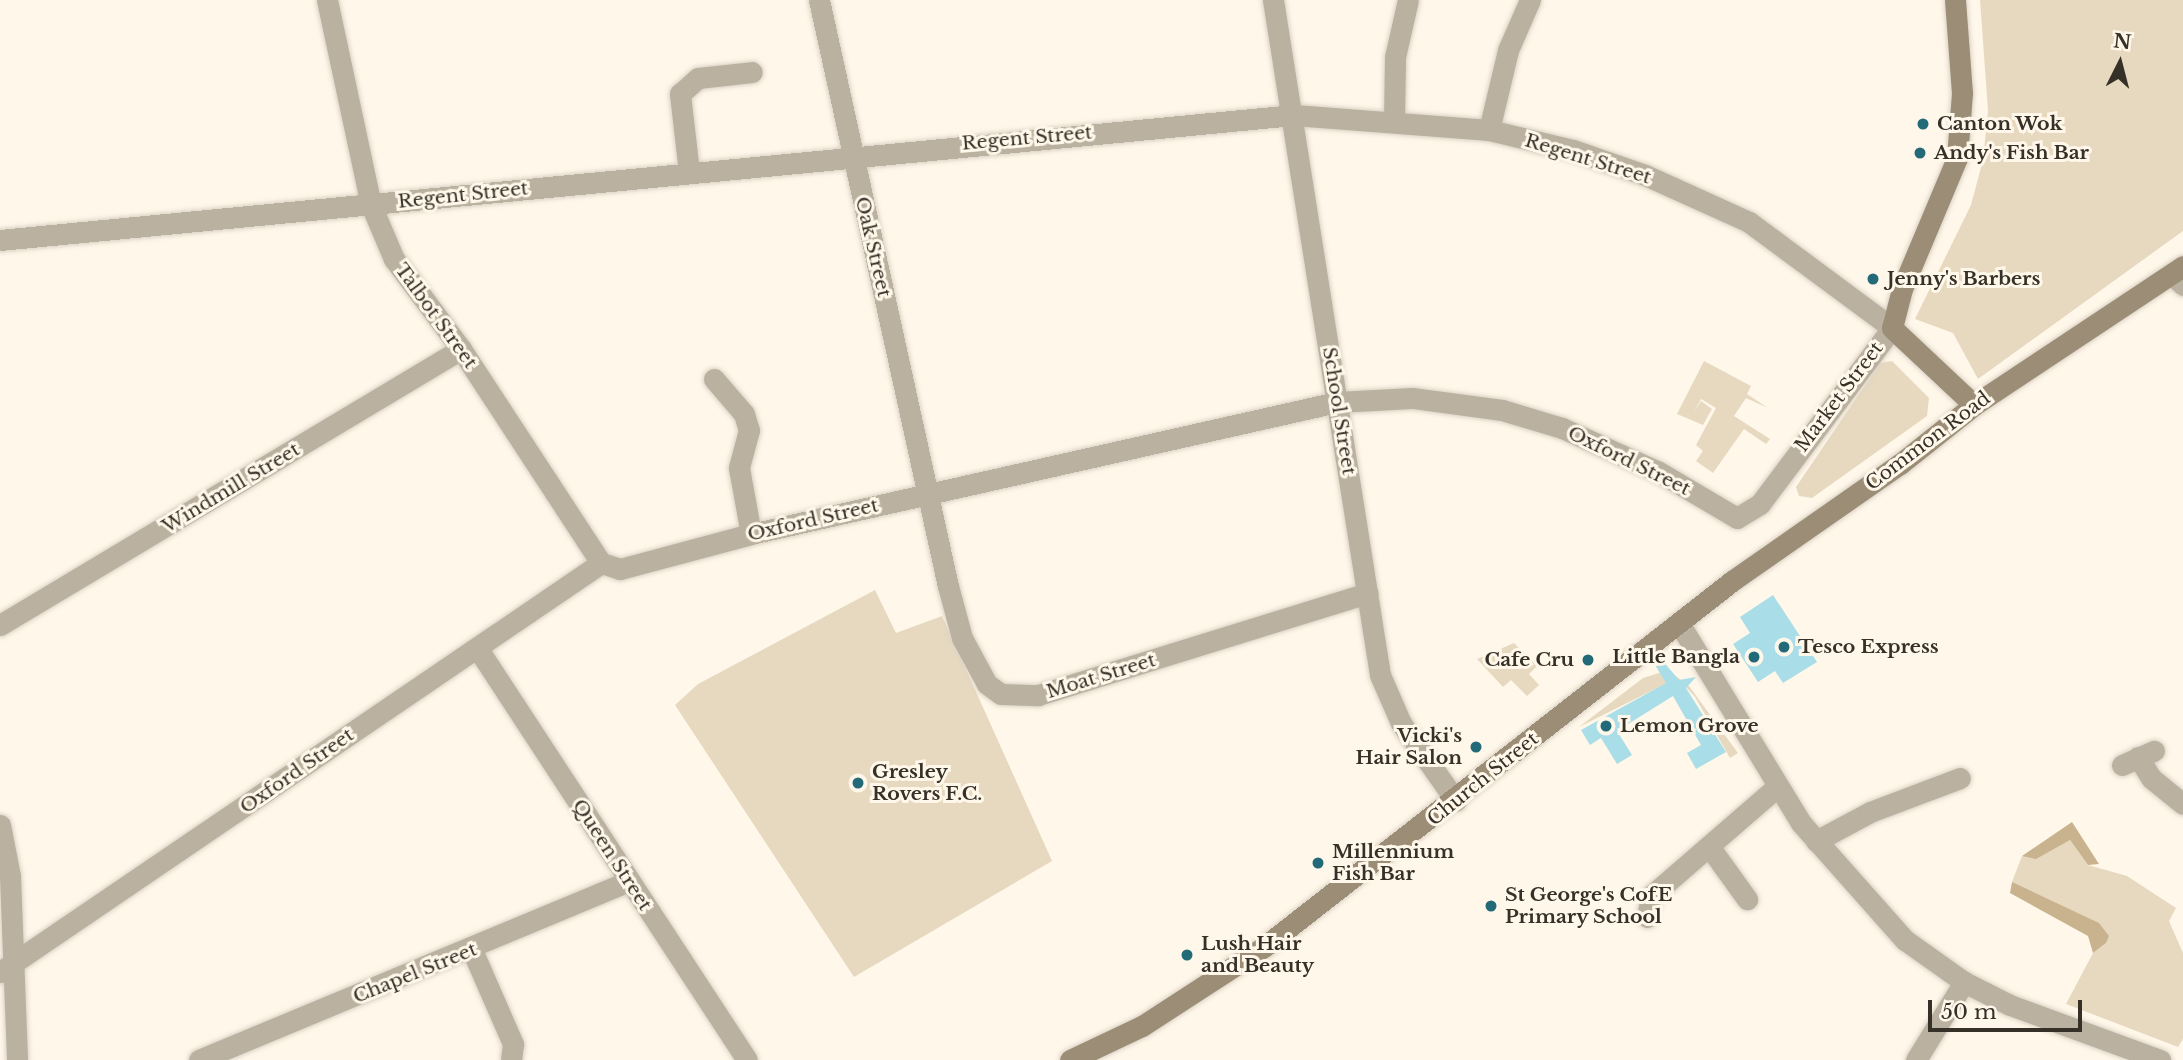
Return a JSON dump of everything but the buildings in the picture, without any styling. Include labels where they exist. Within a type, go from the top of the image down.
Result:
[{"type":"street","name":"Talbot Street","points":[[327,0],[371,205],[394,259],[461,349],[601,563]]},
{"type":"street","name":"Oak Street","points":[[819,0],[851,155],[930,493]]},
{"type":"street","name":"School Street","points":[[1273,0],[1294,115],[1368,593],[1388,699],[1456,801]]},
{"type":"street","points":[[1394,122],[1395,57],[1408,0]]},
{"type":"street","points":[[1489,130],[1508,50],[1530,0]]},
{"type":"street","name":"Market Street","points":[[1722,512],[1737,518],[1760,503],[1892,328],[1902,289],[1957,158],[1962,93],[1955,0]]},
{"type":"street","points":[[689,172],[680,94],[698,78],[752,72]]},
{"type":"street","name":"Regent Street","points":[[0,240],[851,155],[1294,115],[1394,122],[1489,130],[1573,150],[1697,195],[1749,222],[1868,316],[1892,328],[1975,405]]},
{"type":"street","name":"Common Road","points":[[1679,623],[1975,405],[2179,275]]},
{"type":"street","name":"Windmill Street","points":[[0,625],[461,349]]},
{"type":"street","points":[[714,379],[744,414],[749,430],[739,468],[751,534]]},
{"type":"street","name":"Oxford Street","points":[[7,968],[601,563],[620,569],[751,534],[1337,402],[1412,398],[1536,419],[1628,456],[1722,512]]},
{"type":"street","name":"Moat Street","points":[[930,493],[962,638],[974,668],[1002,694],[1038,695],[1368,593]]},
{"type":"street","points":[[1679,623],[1778,786],[1816,841],[1905,940],[1964,982],[2010,1005],[2153,1058]]},
{"type":"street","name":"Church Street","points":[[1070,1060],[1142,1026],[1265,946],[1456,801],[1679,623]]},
{"type":"street","name":"Queen Street","points":[[478,649],[747,1060]]},
{"type":"street","points":[[2138,757],[2151,778],[2183,804]]},
{"type":"street","points":[[1816,841],[1870,812],[1961,778]]},
{"type":"street","points":[[1647,917],[1651,896],[1711,849],[1778,786]]},
{"type":"street","points":[[0,825],[10,876],[7,968],[17,1060]]},
{"type":"street","points":[[1711,849],[1747,899]]},
{"type":"street","name":"Chapel Street","points":[[199,1060],[472,950],[629,881]]},
{"type":"street","points":[[472,950],[513,1044],[512,1060]]},
{"type":"street","points":[[1916,1060],[1964,982]]},
{"type":"shaded area","points":[[1980,0],[2183,0],[2183,231],[1978,379],[1953,333],[1915,319],[1971,205],[1983,160],[1988,111]]},
{"type":"shaded area","points":[[1704,361],[1751,386],[1747,394],[1768,408],[1746,398],[1734,416],[1770,439],[1766,444],[1744,429],[1713,473],[1696,461],[1703,451],[1696,445],[1716,408],[1701,399],[1694,412],[1701,401],[1712,409],[1703,425],[1677,414]]},
{"type":"shaded area","points":[[1892,361],[1929,398],[1927,416],[1812,498],[1799,496],[1796,487],[1880,363]]},
{"type":"shaded area","name":"Gresley Rovers F.C.","points":[[875,590],[896,633],[942,616],[1052,861],[854,977],[675,705],[698,684]]},
{"type":"shaded area","points":[[1514,643],[1537,666],[1529,674],[1539,685],[1527,696],[1511,680],[1503,687],[1477,659]]},
{"type":"shaded area","points":[[1659,673],[1673,674],[1689,686],[1738,753],[1730,758],[1695,697],[1685,686],[1669,682],[1579,727],[1643,678]]},
{"type":"shaded area","points":[[2072,822],[2099,864],[2088,865],[2070,840],[2036,859],[2022,856]]},
{"type":"shaded area","points":[[2070,840],[2088,865],[2127,876],[2176,908],[2169,921],[2183,953],[2183,1039],[2178,1047],[2066,1004],[2093,953],[2106,943],[2012,882],[2022,856]]},
{"type":"shaded area","points":[[2012,882],[2099,923],[2109,936],[2106,943],[2093,953],[2088,936],[2010,893]]},
{"type":"place","name":"Canton Wok","points":[[1923,124]]},
{"type":"place","name":"Andy's Fish Bar","points":[[1920,153]]},
{"type":"place","name":"Jenny's Barbers","points":[[1873,279]]},
{"type":"place","name":"Tesco Express","points":[[1784,647]]},
{"type":"place","name":"Little Bangla","points":[[1754,657]]},
{"type":"place","name":"Cafe Cru","points":[[1588,660]]},
{"type":"place","name":"Lemon Grove","points":[[1606,726]]},
{"type":"place","name":"Vicki's Hair Salon","points":[[1476,747]]},
{"type":"place","name":"Gresley Rovers F.C.","points":[[858,783]]},
{"type":"place","name":"Millennium Fish Bar","points":[[1318,863]]},
{"type":"place","name":"St George's CofE Primary School","points":[[1491,906]]},
{"type":"place","name":"Lush Hair and Beauty","points":[[1187,955]]}]
